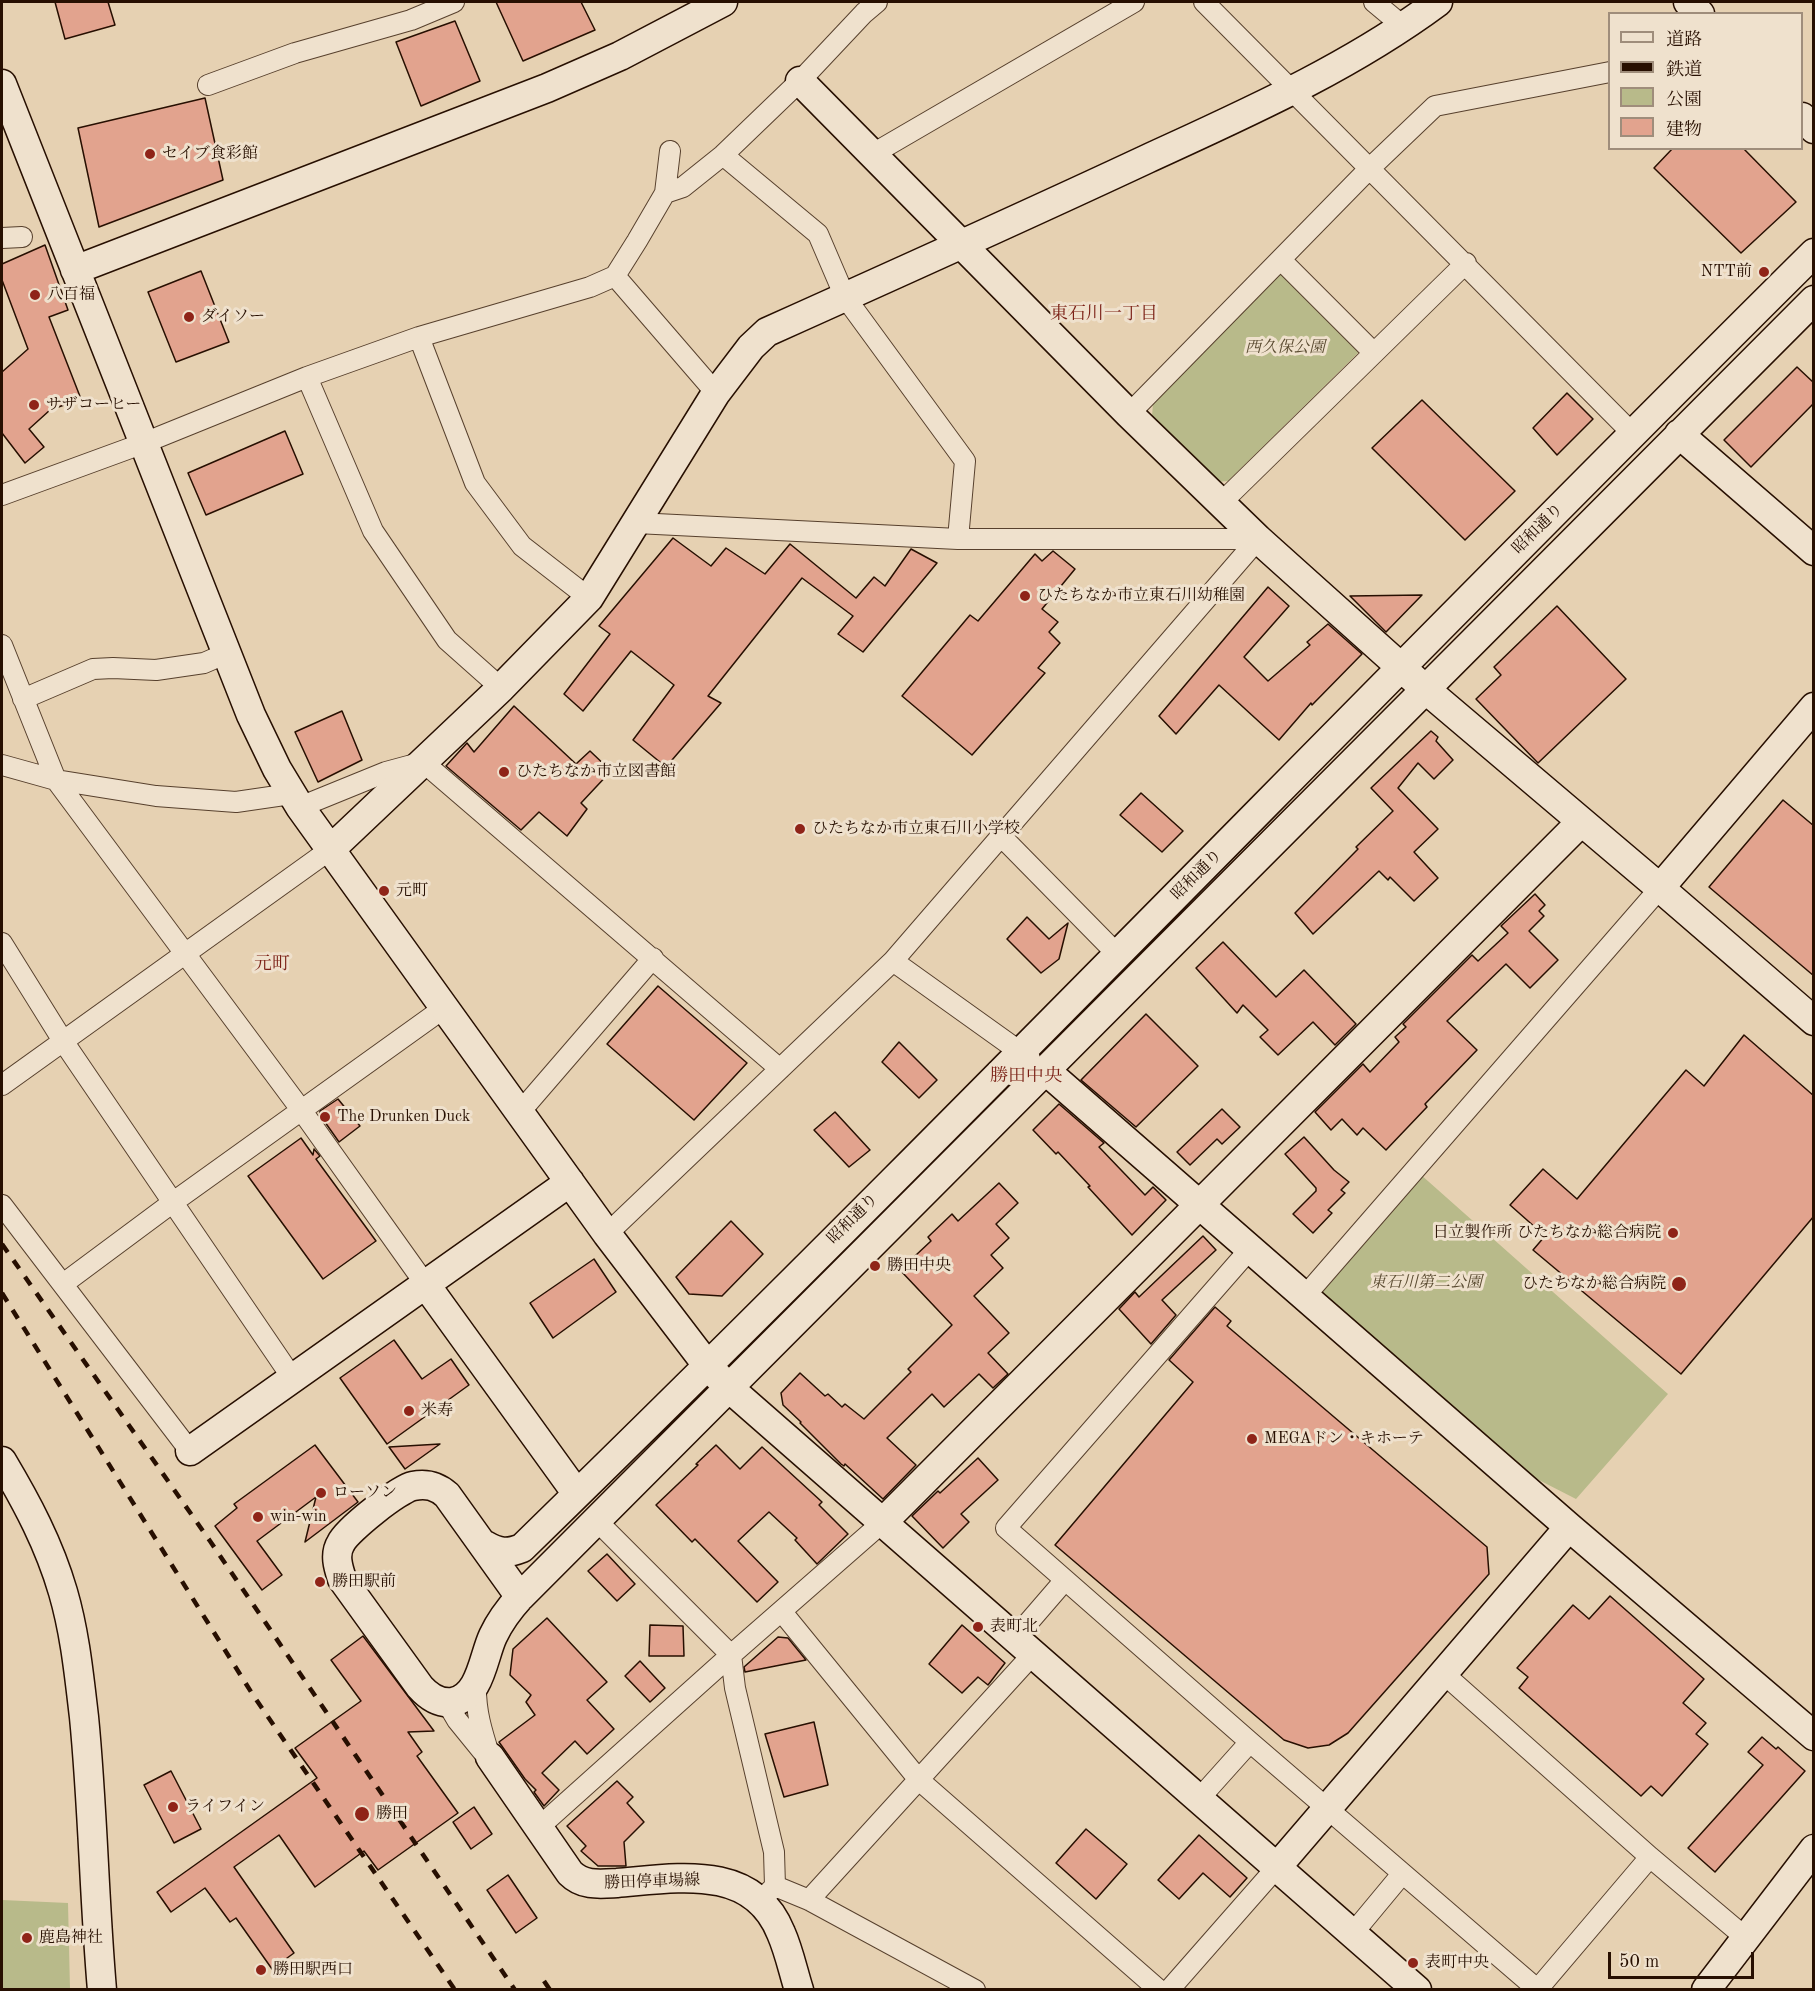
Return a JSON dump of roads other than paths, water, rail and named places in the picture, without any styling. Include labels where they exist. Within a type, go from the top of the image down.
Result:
[{"type":"street","points":[[208,85],[295,53],[411,20],[453,2]]},
{"type":"street","points":[[75,270],[547,88],[620,56],[723,2]]},
{"type":"street","points":[[665,193],[683,187],[723,155],[877,2]]},
{"type":"street","points":[[871,155],[1134,2]]},
{"type":"street","points":[[1204,2],[1369,169],[1466,263],[1632,433]]},
{"type":"street","points":[[1374,2],[1404,27]]},
{"type":"street","points":[[2,1085],[331,849],[501,688],[589,598],[716,393],[751,347],[767,332],[1293,92],[1404,27],[1438,2]]},
{"type":"street","points":[[1130,414],[1369,169],[1435,106],[1608,72]]},
{"type":"street","points":[[800,81],[871,155],[1258,539],[1424,688],[1814,1021]]},
{"type":"street","points":[[2,84],[251,715],[296,800],[607,1234],[707,1365],[728,1387],[1417,1989]]},
{"type":"street","points":[[1803,118],[1814,129]]},
{"type":"street","points":[[2,495],[144,443],[307,377],[419,337],[590,287],[615,276],[665,193],[670,151]]},
{"type":"street","points":[[723,155],[818,234],[845,297],[965,461],[958,539]]},
{"type":"street","points":[[2,238],[22,237]]},
{"type":"street","name":"昭和通り","points":[[485,1545],[502,1553],[522,1548],[1118,955],[1632,433],[1814,253]]},
{"type":"street","points":[[1281,260],[1374,353]]},
{"type":"street","points":[[1221,503],[1466,263]]},
{"type":"street","points":[[615,276],[716,393]]},
{"type":"street","name":"昭和通り","points":[[476,1683],[498,1625],[520,1597],[1424,688],[1814,300]]},
{"type":"street","points":[[419,337],[475,483],[522,546],[589,598]]},
{"type":"street","points":[[307,377],[373,531],[447,639],[501,688]]},
{"type":"street","points":[[1679,435],[1814,551]]},
{"type":"street","points":[[636,523],[958,539],[1258,539]]},
{"type":"street","points":[[607,1234],[893,961],[1258,539]]},
{"type":"street","points":[[2,645],[56,780],[302,1111],[577,1494]]},
{"type":"street","points":[[23,699],[93,669],[156,670],[204,663],[227,653]]},
{"type":"street","points":[[1305,1296],[1660,888],[1814,706]]},
{"type":"street","points":[[2,765],[56,780],[156,796],[236,802],[296,800],[423,762]]},
{"type":"street","points":[[423,762],[780,1069]]},
{"type":"street","points":[[476,1683],[475,1703],[478,1723],[490,1757],[538,1828],[730,1655],[883,1522],[1581,822]]},
{"type":"street","points":[[1000,835],[1118,955]]},
{"type":"street","points":[[2,943],[63,1041],[293,1379]]},
{"type":"street","points":[[520,1112],[653,958]]},
{"type":"street","points":[[893,961],[1045,1070],[1569,1527],[1814,1736]]},
{"type":"street","points":[[63,1284],[444,1008]]},
{"type":"street","points":[[2,1205],[190,1451],[570,1182]]},
{"type":"street","points":[[1250,1249],[1006,1528],[1537,1989],[1650,1857]]},
{"type":"street","points":[[2,1461],[45,1539],[63,1592],[77,1650],[87,1756],[102,1989]]},
{"type":"street","points":[[476,1683],[465,1697],[447,1702],[437,1700],[420,1687],[342,1579],[337,1554],[340,1543],[350,1531],[396,1494],[411,1486],[427,1484],[438,1487],[447,1495],[485,1545],[520,1597]]},
{"type":"street","points":[[596,1520],[730,1655],[735,1688],[774,1852],[767,1894],[809,1900],[975,1989]]},
{"type":"street","points":[[1169,1989],[1277,1868],[1569,1527]]},
{"type":"street","points":[[809,1900],[920,1780],[1024,1646],[1065,1580]]},
{"type":"street","points":[[782,1612],[920,1780],[1159,1989]]},
{"type":"street","points":[[1444,1674],[1650,1857],[1746,1938]]},
{"type":"street","points":[[447,1702],[478,1747],[490,1757]]},
{"type":"street","points":[[1198,1800],[1250,1742]]},
{"type":"street","name":"勝田停車場線","points":[[538,1828],[578,1881],[591,1884],[677,1878],[705,1879],[728,1882],[767,1894],[799,1989]]},
{"type":"street","points":[[1706,1989],[1814,1849]]},
{"type":"street","points":[[1353,1933],[1402,1874]]},
{"type":"railway","points":[[2,1244],[210,1541],[515,1990]]},
{"type":"railway","points":[[2,1293],[253,1695],[455,1990]]},
{"type":"railway","points":[[544,1981],[550,1990]]},
{"type":"place","name":"セイブ食彩館","points":[[150,154]]},
{"type":"place","name":"NTT前","points":[[1764,272]]},
{"type":"place","name":"八百福","points":[[35,295]]},
{"type":"place","name":"ダイソー","points":[[189,317]]},
{"type":"place","name":"サザコーヒー","points":[[34,405]]},
{"type":"place","name":"ひたちなか市立東石川幼稚園","points":[[1025,596]]},
{"type":"place","name":"ひたちなか市立図書館","points":[[504,772]]},
{"type":"place","name":"ひたちなか市立東石川小学校","points":[[800,829]]},
{"type":"place","name":"元町","points":[[384,891]]},
{"type":"place","name":"The Drunken Duck","points":[[325,1117]]},
{"type":"place","name":"日立製作所 ひたちなか総合病院","points":[[1673,1233]]},
{"type":"place","name":"勝田中央","points":[[875,1266]]},
{"type":"place","name":"ひたちなか総合病院","points":[[1679,1284]]},
{"type":"place","name":"米寿","points":[[409,1411]]},
{"type":"place","name":"MEGAドン・キホーテ","points":[[1252,1439]]},
{"type":"place","name":"ローソン","points":[[321,1493]]},
{"type":"place","name":"win-win","points":[[258,1517]]},
{"type":"place","name":"勝田駅前","points":[[320,1582]]},
{"type":"place","name":"表町北","points":[[978,1627]]},
{"type":"place","name":"ライフイン","points":[[173,1807]]},
{"type":"place","name":"勝田","points":[[362,1814]]},
{"type":"place","name":"鹿島神社","points":[[27,1938]]},
{"type":"place","name":"表町中央","points":[[1413,1963]]},
{"type":"place","name":"勝田駅西口","points":[[261,1970]]},
{"type":"district","name":"東石川一丁目","points":[[1104,314]]},
{"type":"district","name":"元町","points":[[272,964]]},
{"type":"district","name":"勝田中央","points":[[1026,1076]]},
{"type":"park label","name":"西久保公園","points":[[1285,348]]},
{"type":"park label","name":"東石川第二公園","points":[[1426,1283]]}]
